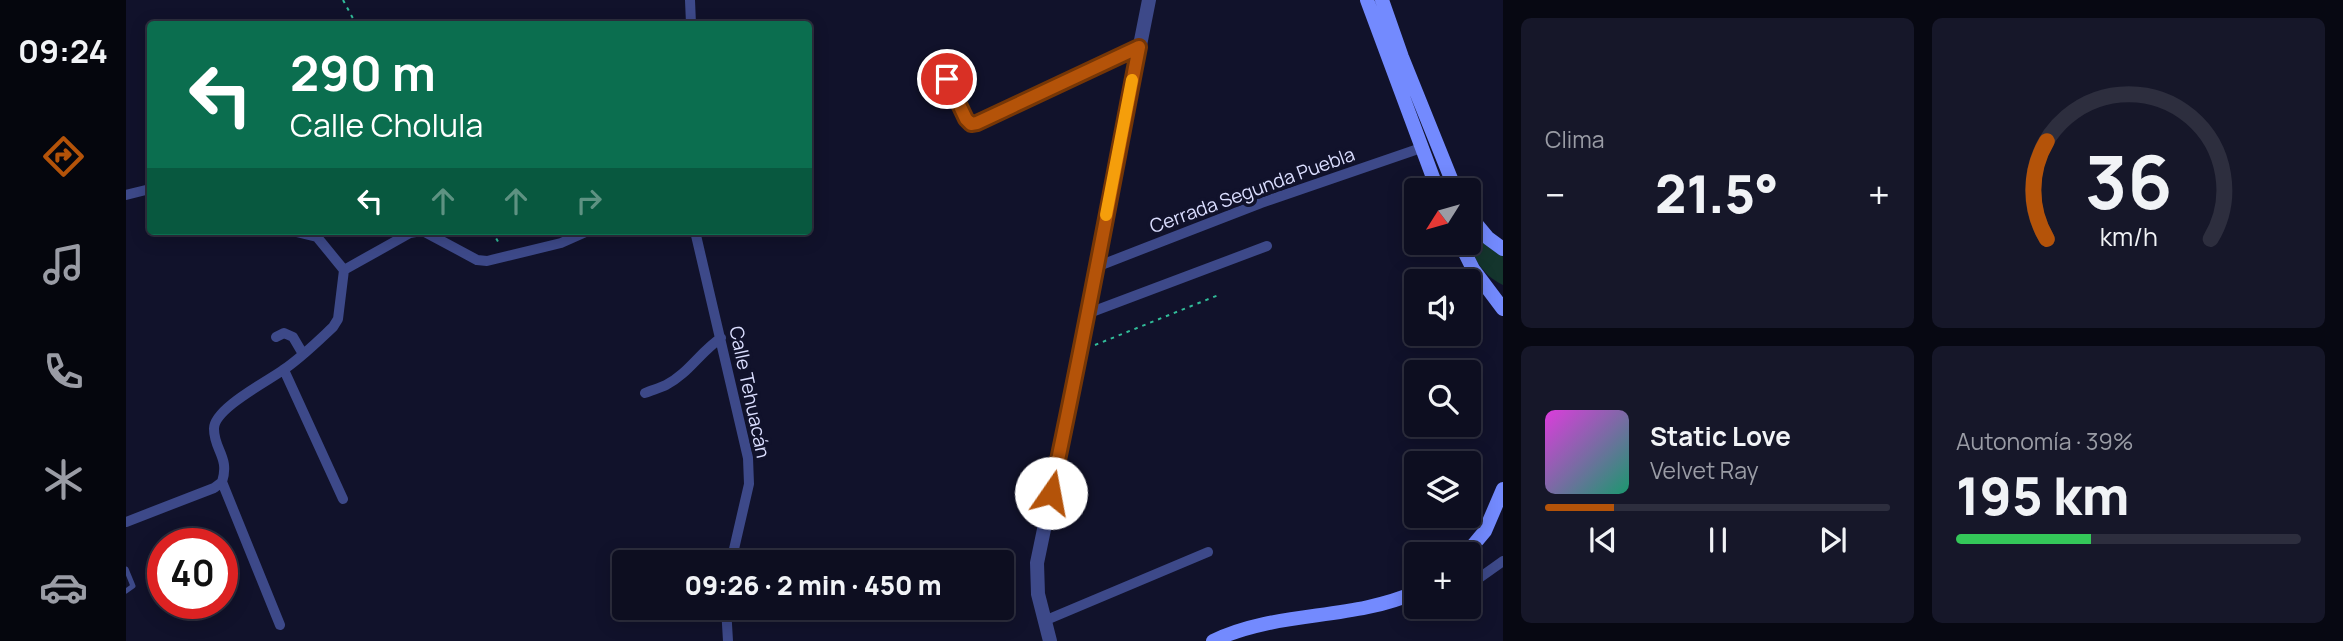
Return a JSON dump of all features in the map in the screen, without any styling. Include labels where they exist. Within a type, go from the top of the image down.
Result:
[{"type":"main road","points":[[1367,0],[1433,178]]},
{"type":"main road","points":[[1382,0],[1402,58],[1452,178]]},
{"type":"main road","points":[[1481,225],[1496,237],[1503,249]]},
{"type":"main road","points":[[1466,256],[1503,309]]},
{"type":"main road","points":[[1483,282],[1503,291]]},
{"type":"main road","points":[[1476,542],[1485,531],[1503,489]]},
{"type":"main road","points":[[1213,641],[1254,626],[1355,609],[1404,598]]},
{"type":"street","points":[[690,0],[691,21]]},
{"type":"street","points":[[1051,641],[1038,594],[1037,563],[1082,350],[1149,0]]},
{"type":"street","points":[[947,79],[966,119],[971,124],[977,123],[1139,47]]},
{"type":"street","name":"Cerrada Segunda Puebla","points":[[1096,267],[1261,203],[1421,148]]},
{"type":"street","points":[[126,195],[147,190]]},
{"type":"street","points":[[280,625],[222,482],[225,464],[214,429],[217,420],[237,401],[284,370],[333,327],[338,319],[344,270],[317,237],[309,235]]},
{"type":"street","points":[[344,270],[406,235]]},
{"type":"street","points":[[430,235],[477,260],[487,261],[561,243],[579,235]]},
{"type":"street","name":"Calle Tehuacán","points":[[696,235],[748,458],[749,484],[734,550]]},
{"type":"street","points":[[1089,313],[1267,246]]},
{"type":"street","points":[[276,337],[289,334],[303,354]]},
{"type":"street","points":[[645,393],[668,384],[685,371],[707,346],[721,338]]},
{"type":"street","points":[[284,370],[342,499]]},
{"type":"street","points":[[126,522],[214,488],[222,482]]},
{"type":"street","points":[[1044,621],[1208,552]]},
{"type":"street","points":[[1481,577],[1503,562]]},
{"type":"street","points":[[727,620],[728,641]]},
{"type":"lane","points":[[126,569],[134,586],[126,591]]},
{"type":"path","points":[[343,0],[354,21]]},
{"type":"path","points":[[494,235],[506,257]]},
{"type":"path","points":[[1082,350],[1221,294]]},
{"type":"green space","points":[[1481,234],[1503,254],[1503,285],[1487,274],[1475,256],[1481,255]]},
{"type":"slow traffic","points":[[1106,215],[1132,80]]},
{"type":"route","points":[[947,79],[966,119],[971,124],[977,123],[1139,47],[1086,331],[1051,493]]}]
